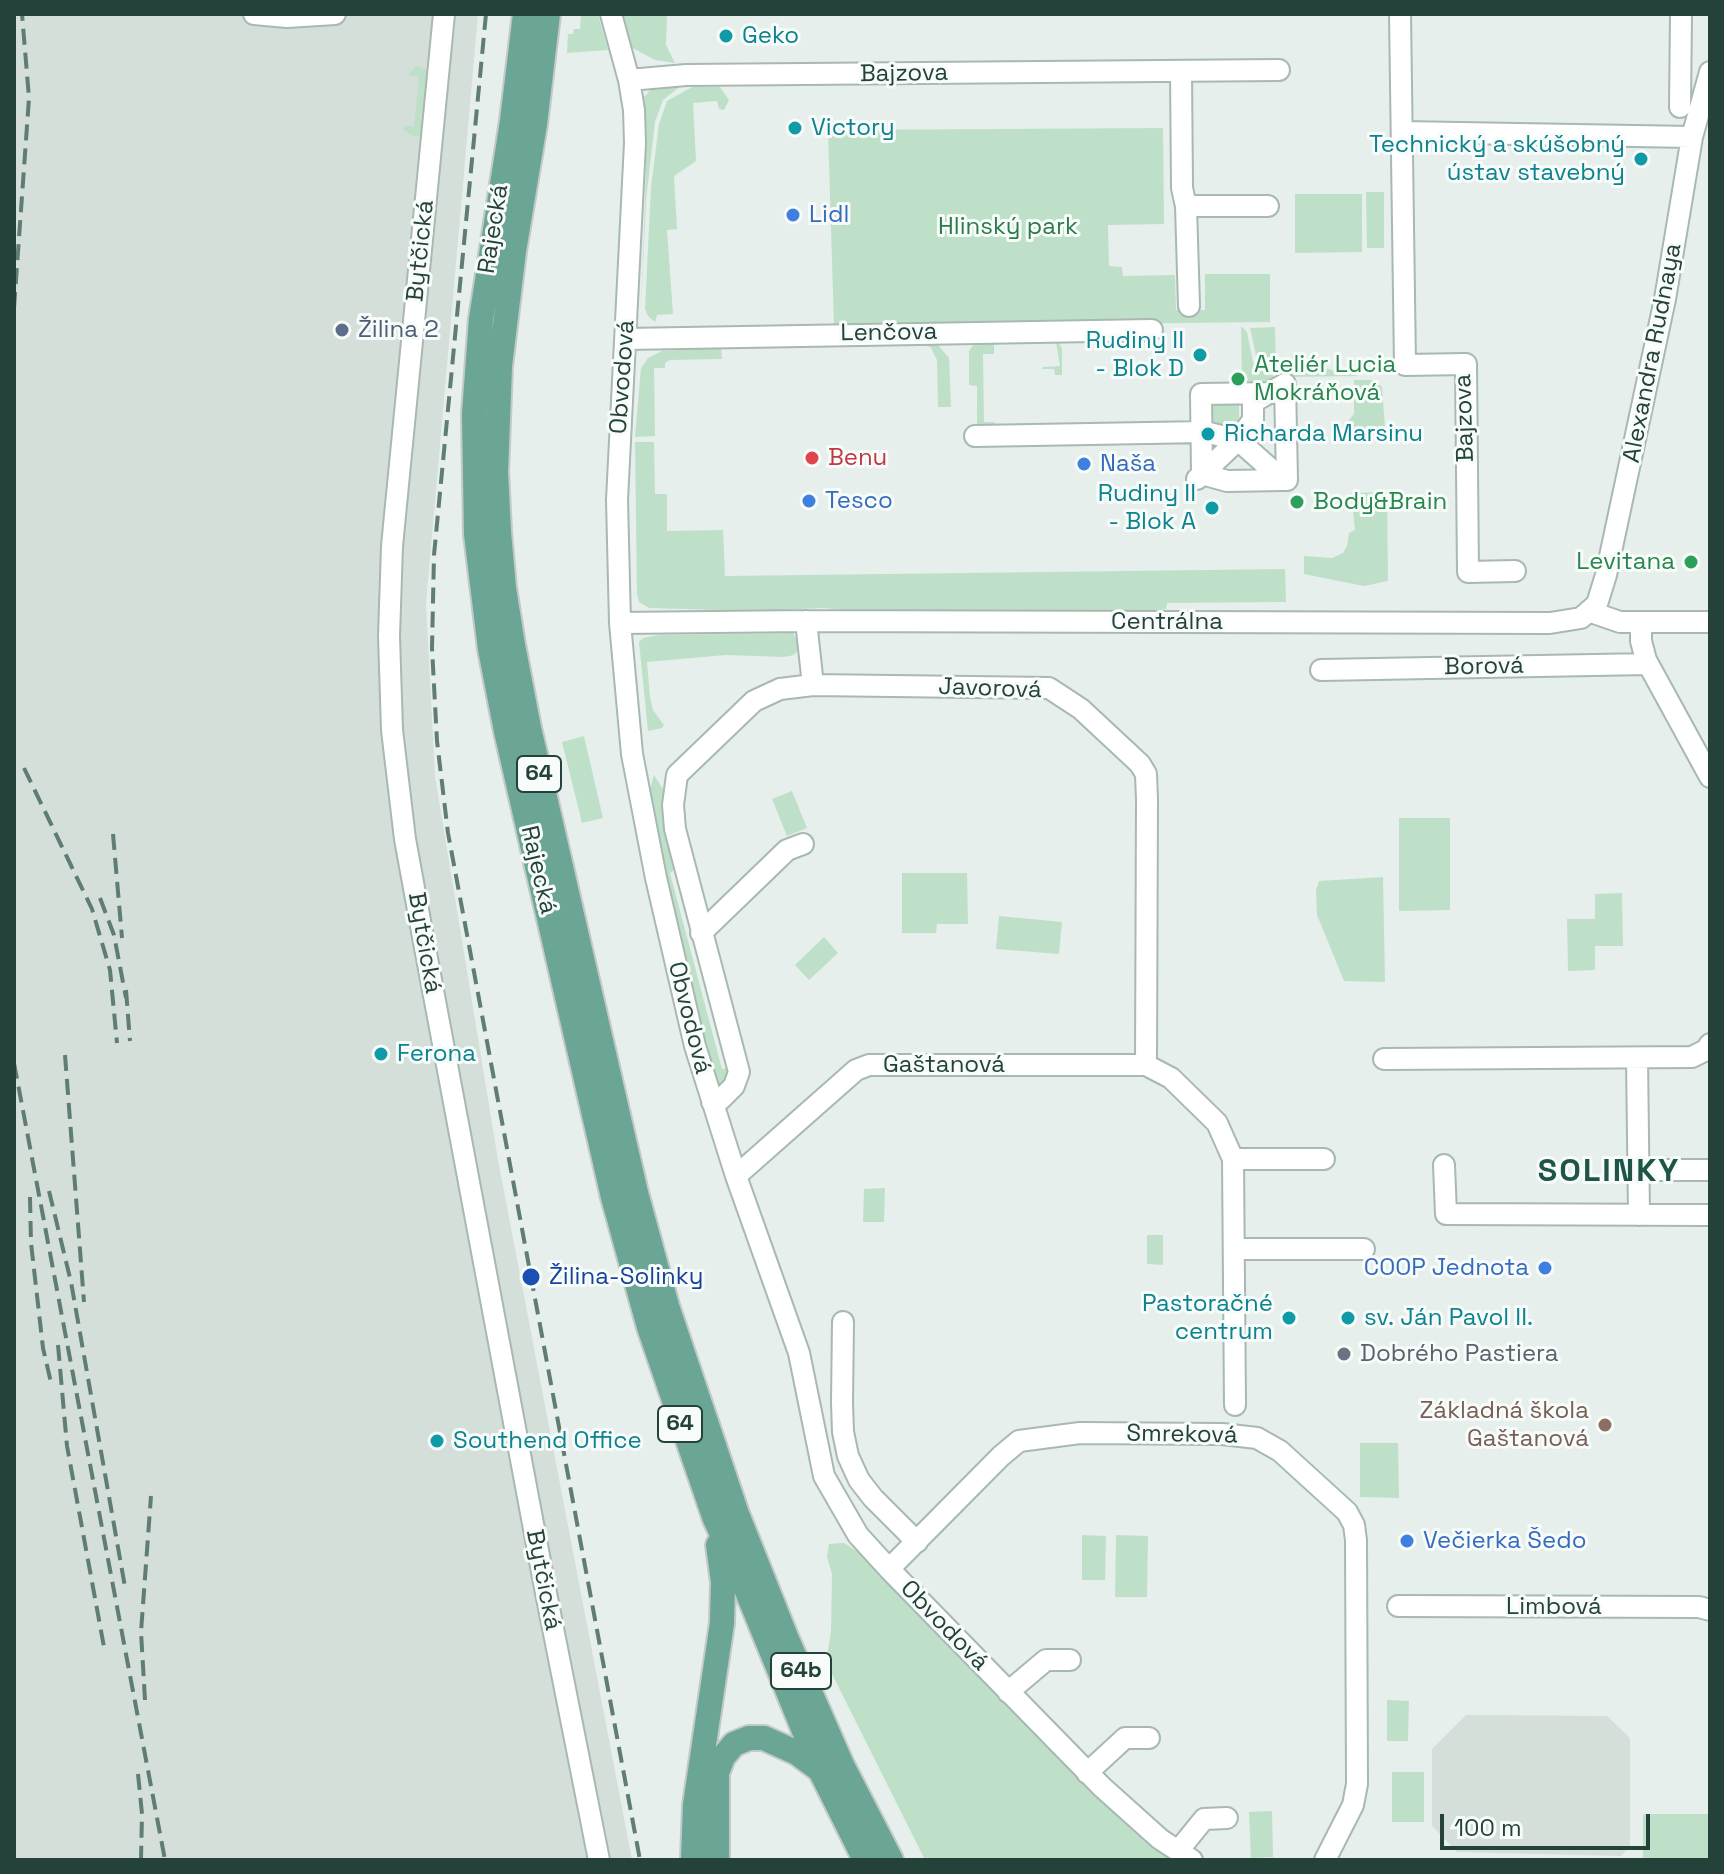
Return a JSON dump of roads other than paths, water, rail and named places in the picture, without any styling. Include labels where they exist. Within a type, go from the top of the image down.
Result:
[{"type":"main road","name":"Rajecká","points":[[525,14],[476,364],[473,473],[481,591],[506,731],[613,1197],[649,1327],[726,1516]]},
{"type":"main road","name":"Rajecká","points":[[548,14],[500,366],[496,472],[504,588],[529,728],[636,1193],[726,1516]]},
{"type":"main road","name":"64b","points":[[726,1516],[735,1562],[820,1770],[865,1860]]},
{"type":"main road","name":"64b","points":[[726,1516],[786,1637],[842,1765],[891,1860]]},
{"type":"main road","points":[[693,1860],[695,1805],[722,1623],[726,1516]]},
{"type":"main road","points":[[717,1860],[717,1773],[723,1757],[734,1744],[749,1738],[778,1742],[820,1770]]},
{"type":"street","points":[[254,14],[296,17],[335,14]]},
{"type":"street","name":"Bytčická","points":[[444,14],[392,546],[389,636],[392,730],[417,909],[599,1860]]},
{"type":"street","name":"Obvodová","points":[[611,14],[629,80],[635,143],[618,486],[620,623],[627,712],[639,792],[676,968],[712,1102],[799,1353],[824,1476],[858,1535],[889,1569],[1087,1773],[1130,1813],[1185,1856]]},
{"type":"street","name":"Bajzova","points":[[1400,14],[1405,365],[1466,364],[1468,572],[1515,571]]},
{"type":"street","points":[[1680,107],[1681,14]]},
{"type":"street","name":"Bajzova","points":[[629,80],[686,75],[1279,70]]},
{"type":"street","points":[[1181,71],[1182,188],[1186,206],[1189,306]]},
{"type":"street","name":"Alexandra Rudnaya","points":[[1591,612],[1597,604],[1606,575],[1652,367],[1692,137],[1707,93],[1710,72]]},
{"type":"street","points":[[1402,132],[1692,137]]},
{"type":"street","points":[[1186,206],[1268,206]]},
{"type":"street","name":"Lenčova","points":[[626,339],[1152,330]]},
{"type":"street","points":[[1285,384],[1287,480],[1198,478],[1238,440],[1253,420],[1253,402],[1285,384]]},
{"type":"street","points":[[1198,478],[1201,394],[1211,388],[1272,393]]},
{"type":"street","points":[[975,436],[1201,433],[1238,440],[1283,480]]},
{"type":"street","points":[[1591,612],[1611,620],[1641,623],[1710,622]]},
{"type":"street","name":"Centrálna","points":[[620,623],[1550,623],[1567,622],[1591,612]]},
{"type":"street","points":[[806,621],[813,685]]},
{"type":"street","points":[[1647,662],[1656,639],[1672,622]]},
{"type":"street","points":[[1641,623],[1641,641],[1647,662],[1710,777]]},
{"type":"street","name":"Borová","points":[[1321,670],[1647,662]]},
{"type":"street","name":"Javorová","points":[[712,1102],[721,1099],[734,1086],[739,1072],[675,829],[673,805],[677,775],[754,701],[780,689],[813,685],[1049,688],[1081,709],[1140,764],[1146,774],[1147,800],[1146,1065]]},
{"type":"street","points":[[701,933],[787,850],[803,844]]},
{"type":"street","points":[[1384,1059],[1692,1057],[1706,1050],[1710,1044]]},
{"type":"street","points":[[1637,1058],[1639,1215]]},
{"type":"street","name":"Gaštanová","points":[[736,1176],[856,1070],[869,1065],[1146,1065]]},
{"type":"street","points":[[1146,1065],[1171,1078],[1217,1123],[1233,1159],[1235,1405]]},
{"type":"street","points":[[1233,1159],[1324,1159]]},
{"type":"street","points":[[1444,1165],[1446,1214],[1710,1215]]},
{"type":"street","points":[[1638,1170],[1710,1170]]},
{"type":"street","points":[[1235,1249],[1364,1249]]},
{"type":"street","points":[[843,1322],[843,1432],[848,1456],[859,1480],[873,1498],[917,1542]]},
{"type":"street","name":"Smreková","points":[[889,1569],[1019,1441],[1080,1433],[1222,1434],[1257,1438],[1280,1451],[1347,1512],[1354,1525],[1356,1540],[1357,1784],[1353,1805],[1325,1860]]},
{"type":"street","name":"Limbová","points":[[1398,1606],[1699,1607],[1710,1610]]},
{"type":"street","points":[[1008,1692],[1046,1660],[1070,1660]]},
{"type":"street","points":[[1087,1773],[1125,1738],[1149,1738]]},
{"type":"street","points":[[1185,1856],[1204,1819],[1227,1818]]},
{"type":"railway","points":[[14,308],[29,98],[22,14]]},
{"type":"railway","points":[[486,14],[434,555],[432,648],[437,741],[448,833],[640,1860]]},
{"type":"railway","points":[[24,768],[92,909],[110,970],[117,1043]]},
{"type":"railway","points":[[113,834],[122,938]]},
{"type":"railway","points":[[100,898],[114,935],[126,998]]},
{"type":"railway","points":[[126,990],[130,1041]]},
{"type":"railway","points":[[65,1055],[84,1302]]},
{"type":"railway","points":[[14,1063],[165,1860]]},
{"type":"railway","points":[[49,1191],[71,1282],[125,1587]]},
{"type":"railway","points":[[30,1197],[31,1243],[43,1348],[52,1387]]},
{"type":"railway","points":[[58,1345],[67,1446],[104,1647]]},
{"type":"railway","points":[[145,1700],[141,1632],[151,1496]]},
{"type":"railway","points":[[138,1774],[142,1814],[141,1860]]},
{"type":"place","name":"Geko","points":[[726,36]]},
{"type":"place","name":"Victory","points":[[795,128]]},
{"type":"place","name":"Technický a skúšobný ústav stavebný","points":[[1641,159]]},
{"type":"place","name":"Lidl","points":[[793,215]]},
{"type":"place","name":"Žilina 2","points":[[342,330]]},
{"type":"place","name":"Rudiny II - Blok D","points":[[1200,355]]},
{"type":"place","name":"Ateliér Lucia Mokráňová","points":[[1238,379]]},
{"type":"place","name":"Richarda Marsinu","points":[[1208,434]]},
{"type":"place","name":"Benu","points":[[812,458]]},
{"type":"place","name":"Naša","points":[[1084,464]]},
{"type":"place","name":"Tesco","points":[[809,501]]},
{"type":"place","name":"Body&Brain","points":[[1297,502]]},
{"type":"place","name":"Rudiny II - Blok A","points":[[1212,508]]},
{"type":"place","name":"Levitana","points":[[1691,562]]},
{"type":"place","name":"Ferona","points":[[381,1054]]},
{"type":"place","name":"COOP Jednota","points":[[1545,1268]]},
{"type":"place","name":"Žilina-Solinky","points":[[531,1277]]},
{"type":"place","name":"Pastoračné centrum","points":[[1289,1318]]},
{"type":"place","name":"sv. Ján Pavol II.","points":[[1348,1318]]},
{"type":"place","name":"Dobrého Pastiera","points":[[1344,1354]]},
{"type":"place","name":"Základná škola Gaštanová","points":[[1605,1425]]},
{"type":"place","name":"Southend Office","points":[[437,1441]]},
{"type":"place","name":"Večierka Šedo","points":[[1407,1541]]},
{"type":"district","name":"SOLINKY","points":[[1609,1172]]},
{"type":"park label","name":"Hlinský park","points":[[1008,227]]}]
